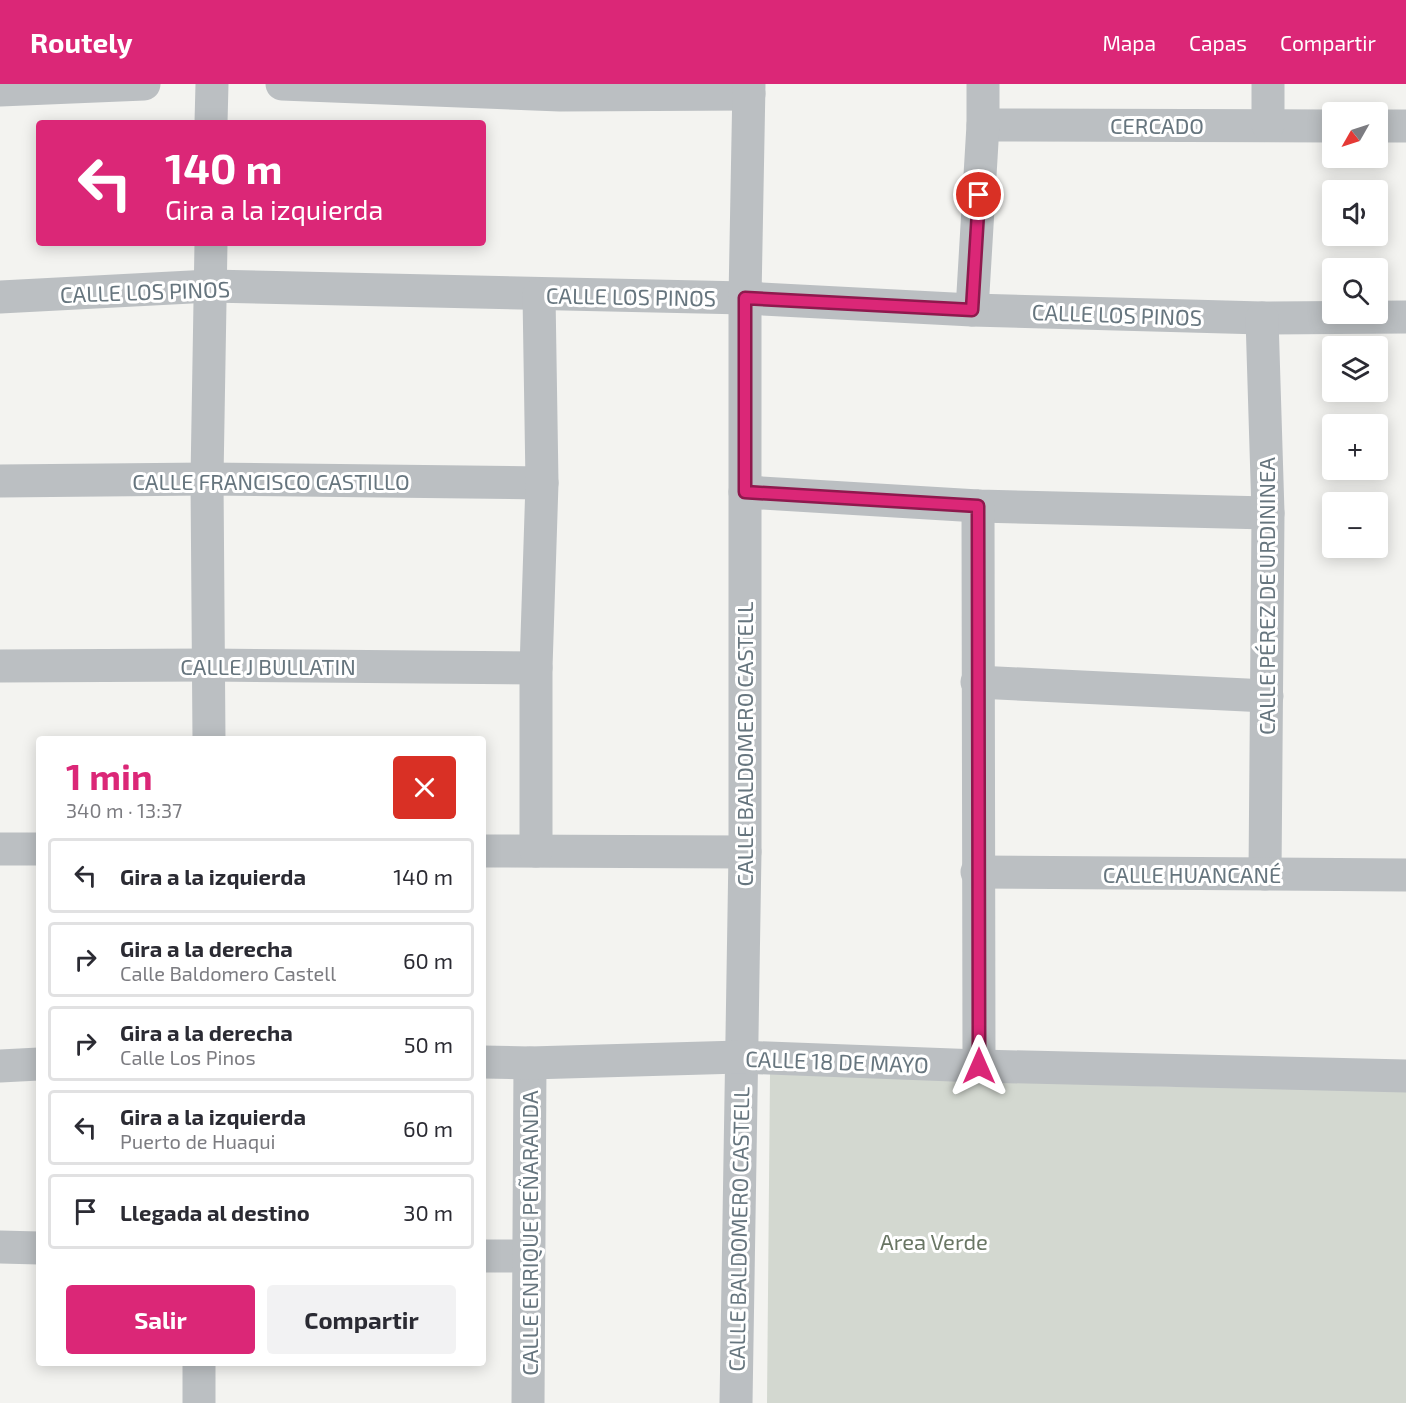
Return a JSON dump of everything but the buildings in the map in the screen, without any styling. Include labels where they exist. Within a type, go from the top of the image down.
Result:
[{"type":"street","points":[[0,90],[144,84]]},
{"type":"street","points":[[212,84],[212,120]]},
{"type":"street","points":[[282,84],[560,90],[749,89]]},
{"type":"street","points":[[972,310],[982,125],[982,84]]},
{"type":"street","points":[[1268,84],[1268,125]]},
{"type":"street","name":"CALLE BALDOMERO CASTELL","points":[[736,1403],[745,852],[745,298],[749,89]]},
{"type":"street","name":"CERCADO","points":[[982,125],[1322,126]]},
{"type":"street","points":[[1388,126],[1406,126]]},
{"type":"street","points":[[209,736],[207,479],[210,246]]},
{"type":"street","name":"CALLE LOS PINOS","points":[[0,297],[210,286],[745,298],[972,310],[1262,318],[1406,318]]},
{"type":"street","points":[[536,851],[536,668],[542,483],[539,295]]},
{"type":"street","name":"CALLE PÉREZ DE URDININEA","points":[[1262,318],[1268,513],[1265,874]]},
{"type":"street","name":"CALLE FRANCISCO CASTILLO","points":[[0,481],[207,479],[542,483]]},
{"type":"street","points":[[745,492],[978,506],[1268,513]]},
{"type":"street","points":[[978,506],[979,1066]]},
{"type":"street","name":"CALLE J BULLATIN","points":[[0,666],[536,668]]},
{"type":"street","points":[[977,682],[1267,696]]},
{"type":"street","points":[[0,849],[36,849]]},
{"type":"street","points":[[486,850],[745,852]]},
{"type":"street","name":"CALLE HUANCANÉ","points":[[977,872],[1406,875]]},
{"type":"street","name":"CALLE 18 DE MAYO","points":[[486,1062],[530,1063],[740,1057],[979,1066],[1406,1076]]},
{"type":"street","name":"CALLE ENRIQUE PEÑARANDA","points":[[528,1403],[527,1256],[530,1063]]},
{"type":"street","points":[[0,1065],[36,1064]]},
{"type":"street","points":[[0,1247],[36,1248]]},
{"type":"street","points":[[486,1256],[527,1256]]},
{"type":"street","points":[[199,1366],[199,1403]]},
{"type":"green space","name":"Area Verde","points":[[770,1074],[1182,1087],[1406,1086],[1406,1403],[767,1403]]},
{"type":"route","points":[[979,195],[972,310],[745,298],[745,492],[978,506],[979,1066]]}]
